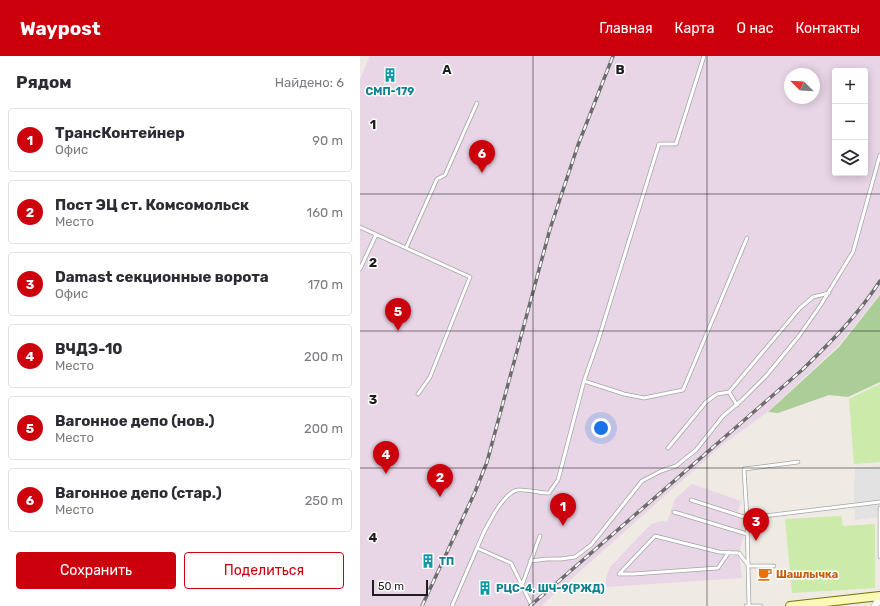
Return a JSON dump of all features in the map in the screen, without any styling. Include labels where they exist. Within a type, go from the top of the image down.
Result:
[{"type":"main road","points":[[790,606],[880,596]]},
{"type":"street","points":[[875,606],[880,596]]},
{"type":"lane","points":[[452,606],[487,523],[508,495],[517,490],[549,493],[558,480],[584,381],[659,144],[676,144],[704,56]]},
{"type":"lane","points":[[406,248],[437,179],[445,175],[478,103]]},
{"type":"lane","points":[[530,561],[547,558],[561,559],[575,557],[591,545],[642,481],[661,471],[676,466],[696,450],[723,416],[737,405],[766,376],[799,336],[853,252],[880,154]]},
{"type":"lane","points":[[360,227],[470,277],[430,377],[418,394]]},
{"type":"lane","points":[[360,269],[376,235]]},
{"type":"lane","points":[[584,381],[624,394],[644,398],[683,390],[747,238]]},
{"type":"lane","points":[[668,448],[706,402],[717,394],[729,392],[800,308],[813,297],[828,293]]},
{"type":"lane","points":[[729,392],[737,405]]},
{"type":"lane","points":[[761,606],[748,606],[744,469],[798,462]]},
{"type":"lane","points":[[691,500],[746,518],[880,502]]},
{"type":"lane","points":[[880,508],[880,556]]},
{"type":"lane","points":[[674,512],[747,534]]},
{"type":"lane","points":[[522,585],[540,536]]},
{"type":"lane","points":[[729,552],[718,568],[620,574],[655,536],[719,552],[729,552],[739,553],[748,566]]},
{"type":"lane","points":[[477,548],[511,563],[532,606]]},
{"type":"lane","points":[[748,566],[774,566]]},
{"type":"shaded area","points":[[370,56],[880,56],[880,294],[838,346],[766,413],[721,446],[541,606],[360,606],[360,79]]},
{"type":"shaded area","points":[[880,466],[880,517],[855,520],[855,468]]},
{"type":"shaded area","points":[[692,484],[741,501],[738,511],[744,535],[739,552],[742,578],[606,587],[606,578],[610,567],[651,524],[662,521],[667,522],[675,499]]},
{"type":"green space","points":[[880,295],[880,382],[848,397],[829,395],[778,413],[768,412],[839,347]]},
{"type":"green space","points":[[880,384],[880,462],[854,464],[849,399]]},
{"type":"green space","points":[[841,516],[843,526],[875,524],[875,588],[792,593],[785,519]]},
{"type":"railway","points":[[422,606],[475,492],[487,462],[550,229],[578,145],[613,56]]},
{"type":"railway","points":[[530,606],[802,370],[853,317],[880,281]]},
{"type":"place","name":"СМП-179","points":[[390,75]]},
{"type":"place","name":"Вагонное депо (стар.)","points":[[482,173]]},
{"type":"place","name":"Вагонное депо (нов.)","points":[[398,331]]},
{"type":"place","name":"ВЧДЭ-10","points":[[386,474]]},
{"type":"place","name":"Пост ЭЦ ст. Комсомольск","points":[[440,497]]},
{"type":"place","name":"ТрансКонтейнер","points":[[563,526]]},
{"type":"place","name":"Damast секционные ворота","points":[[756,541]]},
{"type":"place","name":"ТП","points":[[428,561]]},
{"type":"place","name":"Шашлычка","points":[[765,574]]},
{"type":"place","name":"РЦС-4, ШЧ-9(РЖД)","points":[[485,588]]}]
